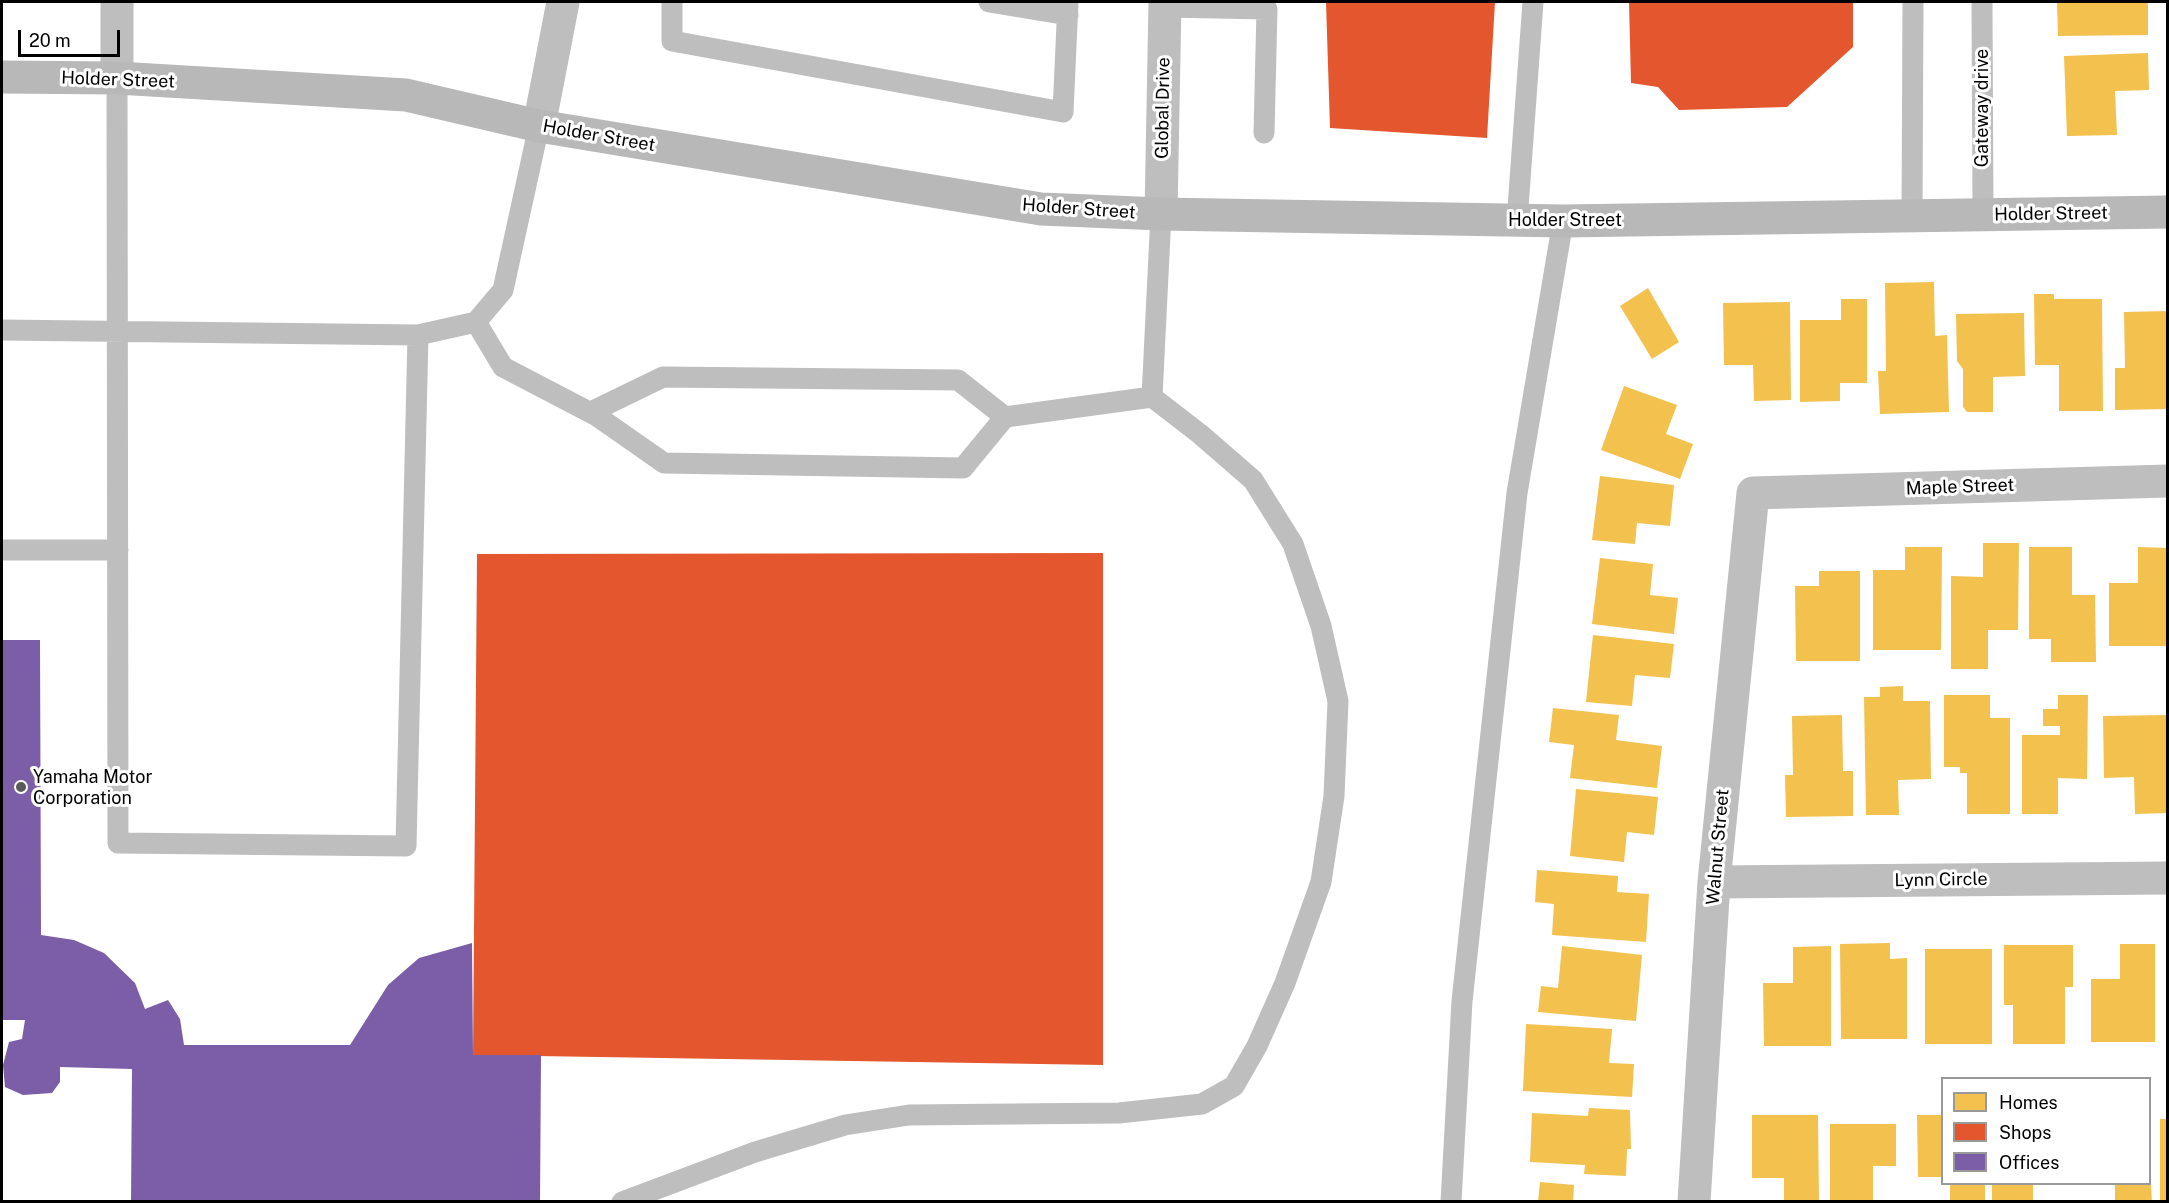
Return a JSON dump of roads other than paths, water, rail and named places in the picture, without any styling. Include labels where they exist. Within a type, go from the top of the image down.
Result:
[{"type":"street","points":[[117,2],[117,78]]},
{"type":"street","points":[[539,126],[564,2]]},
{"type":"street","name":"Global Drive","points":[[1161,214],[1165,4]]},
{"type":"street","name":"Holder Street","points":[[2,77],[117,78],[406,95],[539,126],[1041,209],[1161,214],[1517,221],[2168,212]]},
{"type":"street","name":"Maple Street","points":[[1753,493],[2168,481]]},
{"type":"street","name":"Walnut Street","points":[[1694,1202],[1714,882],[1753,493]]},
{"type":"street","name":"Lynn Circle","points":[[1714,882],[2168,878]]},
{"type":"lane","points":[[672,2],[672,41],[1063,112],[1068,8],[989,2]]},
{"type":"lane","points":[[1517,221],[1533,2]]},
{"type":"lane","points":[[1912,216],[1913,2]]},
{"type":"lane","name":"Gateway drive","points":[[1982,2],[1983,215]]},
{"type":"lane","points":[[1165,4],[1267,9],[1264,133]]},
{"type":"lane","points":[[117,78],[118,843],[406,846],[418,336]]},
{"type":"lane","points":[[2,330],[418,336],[476,322],[506,284],[539,126]]},
{"type":"lane","points":[[1152,397],[1161,214]]},
{"type":"lane","points":[[1451,1202],[1462,1001],[1517,493],[1563,221]]},
{"type":"lane","points":[[476,322],[503,367],[595,415],[664,463],[963,468],[1005,417],[1152,397],[1200,434],[1253,480],[1293,544],[1321,626],[1338,702],[1334,796],[1321,882],[1285,982],[1257,1046],[1234,1086],[1202,1104],[1119,1113],[909,1115],[845,1125],[755,1152],[622,1202]]},
{"type":"lane","points":[[595,415],[591,412],[663,377],[958,380],[1005,417]]},
{"type":"lane","points":[[2,550],[118,550]]},
{"type":"place","name":"Yamaha Motor Corporation","points":[[21,787]]}]
